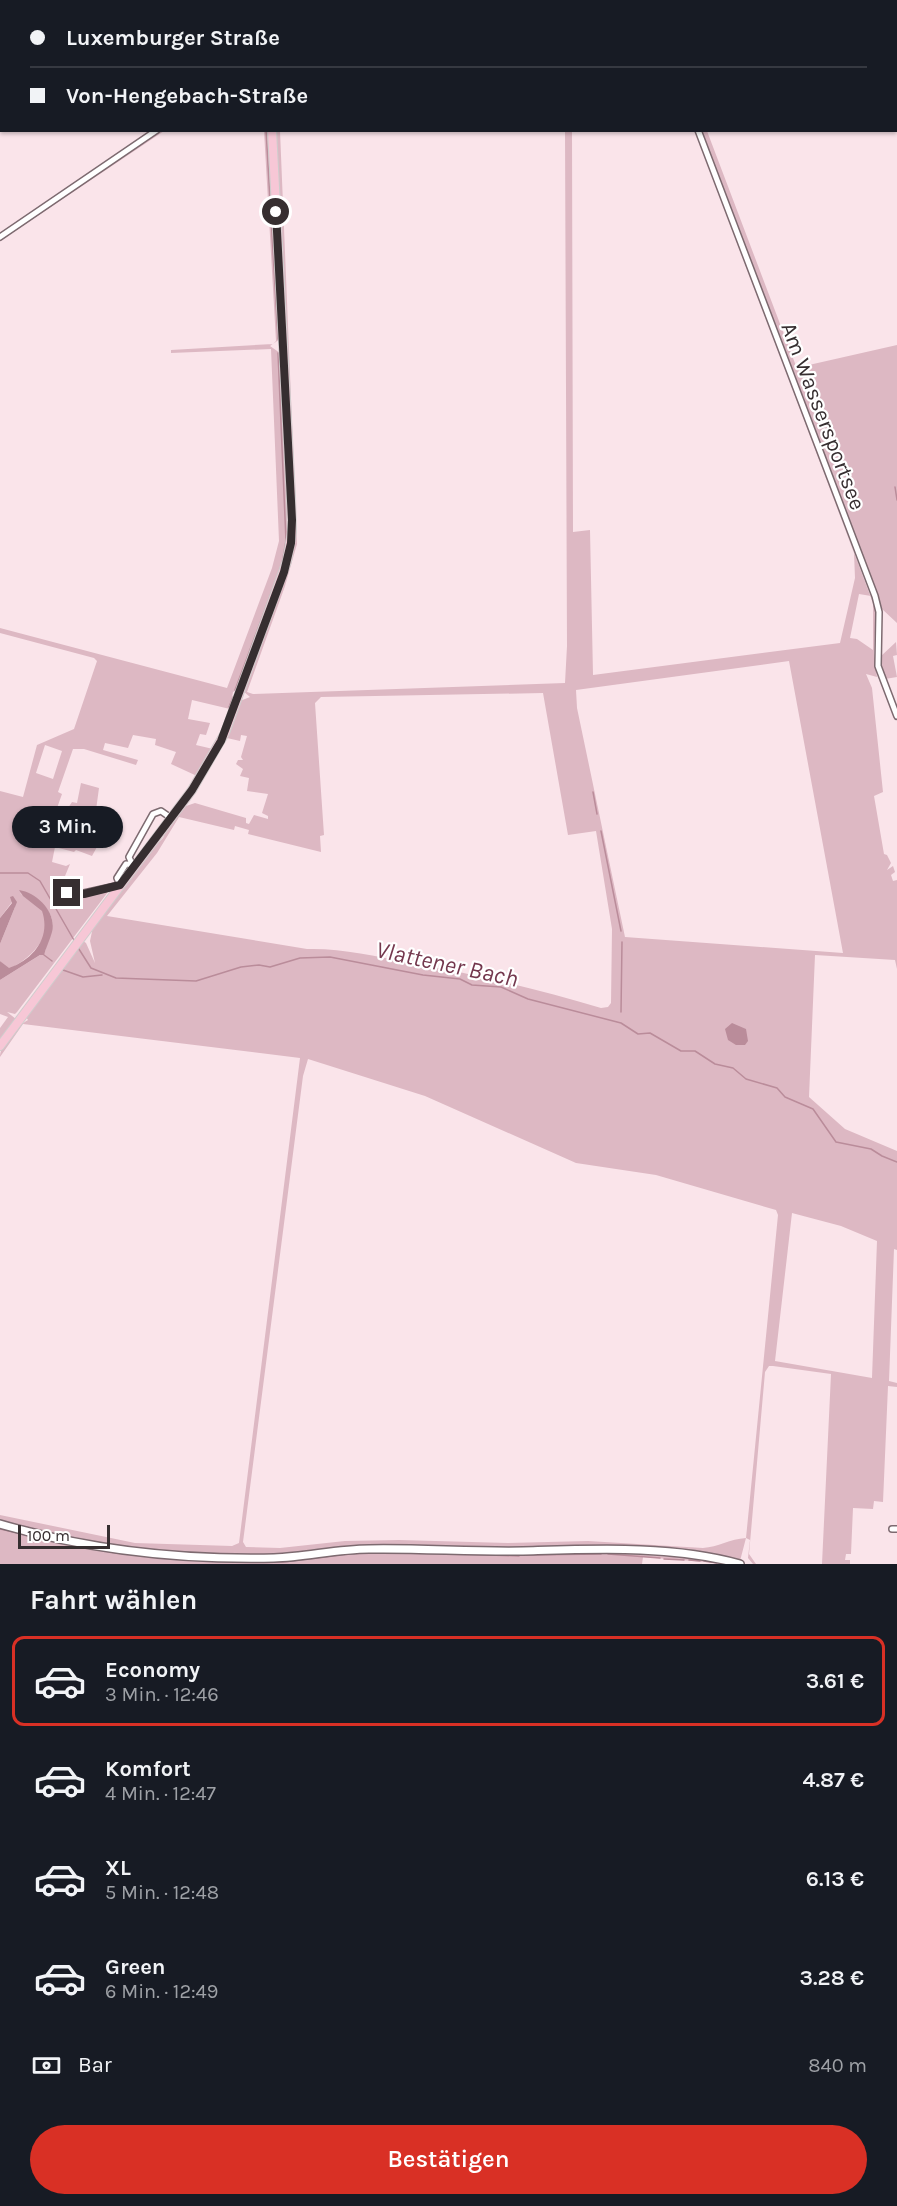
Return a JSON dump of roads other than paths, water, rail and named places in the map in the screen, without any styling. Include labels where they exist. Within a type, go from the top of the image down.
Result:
[{"type":"main road","points":[[0,1046],[198,780],[223,737],[284,572],[291,543],[291,496],[272,132]]},
{"type":"street","points":[[0,237],[154,132]]},
{"type":"street","name":"Am Wassersportsee","points":[[699,132],[878,605],[878,666],[897,716]]},
{"type":"street","points":[[134,865],[129,857],[153,814],[161,811],[171,818]]},
{"type":"street","points":[[55,887],[75,895],[120,885]]},
{"type":"street","points":[[0,1524],[94,1545],[153,1554],[269,1558],[368,1549],[523,1551],[575,1549],[703,1556],[740,1564]]},
{"type":"waterway","points":[[266,132],[278,339]]},
{"type":"waterway","points":[[235,690],[282,564],[286,541],[278,353]]},
{"type":"waterway","points":[[895,487],[897,500]]},
{"type":"waterway","points":[[229,707],[233,697]]},
{"type":"waterway","points":[[593,792],[597,814]]},
{"type":"waterway","points":[[601,831],[621,931]]},
{"type":"waterway","name":"Vlattener Bach","points":[[0,873],[28,873],[40,881],[75,942]]},
{"type":"waterway","points":[[621,1012],[622,942]]},
{"type":"waterway","name":"Vlattener Bach","points":[[77,946],[91,968],[116,978],[196,981],[241,967],[259,965],[270,967],[300,958],[330,957],[423,975],[460,979],[472,985],[501,987],[528,999],[621,1023],[638,1034],[650,1033],[681,1051],[695,1051],[715,1064],[733,1068],[746,1079],[777,1088],[785,1097],[813,1109],[836,1142],[871,1149],[897,1162]]},
{"type":"waterway","points":[[44,955],[52,961]]},
{"type":"waterway","points":[[63,970],[83,977],[102,975]]},
{"type":"waterway","points":[[0,1529],[49,1540]]},
{"type":"waterway","points":[[71,1545],[116,1553],[170,1558]]},
{"type":"waterway","points":[[351,1553],[427,1553]]},
{"type":"waterway","points":[[432,1553],[519,1556]]},
{"type":"waterway","points":[[244,1562],[283,1562],[347,1554]]},
{"type":"waterway","points":[[526,1555],[601,1554]]},
{"type":"waterway","points":[[608,1554],[660,1558]]},
{"type":"waterway","points":[[664,1559],[684,1560]]},
{"type":"waterway","points":[[689,1560],[700,1561]]},
{"type":"waterway","points":[[226,1561],[236,1562]]},
{"type":"waterway","points":[[704,1561],[717,1563]]}]
